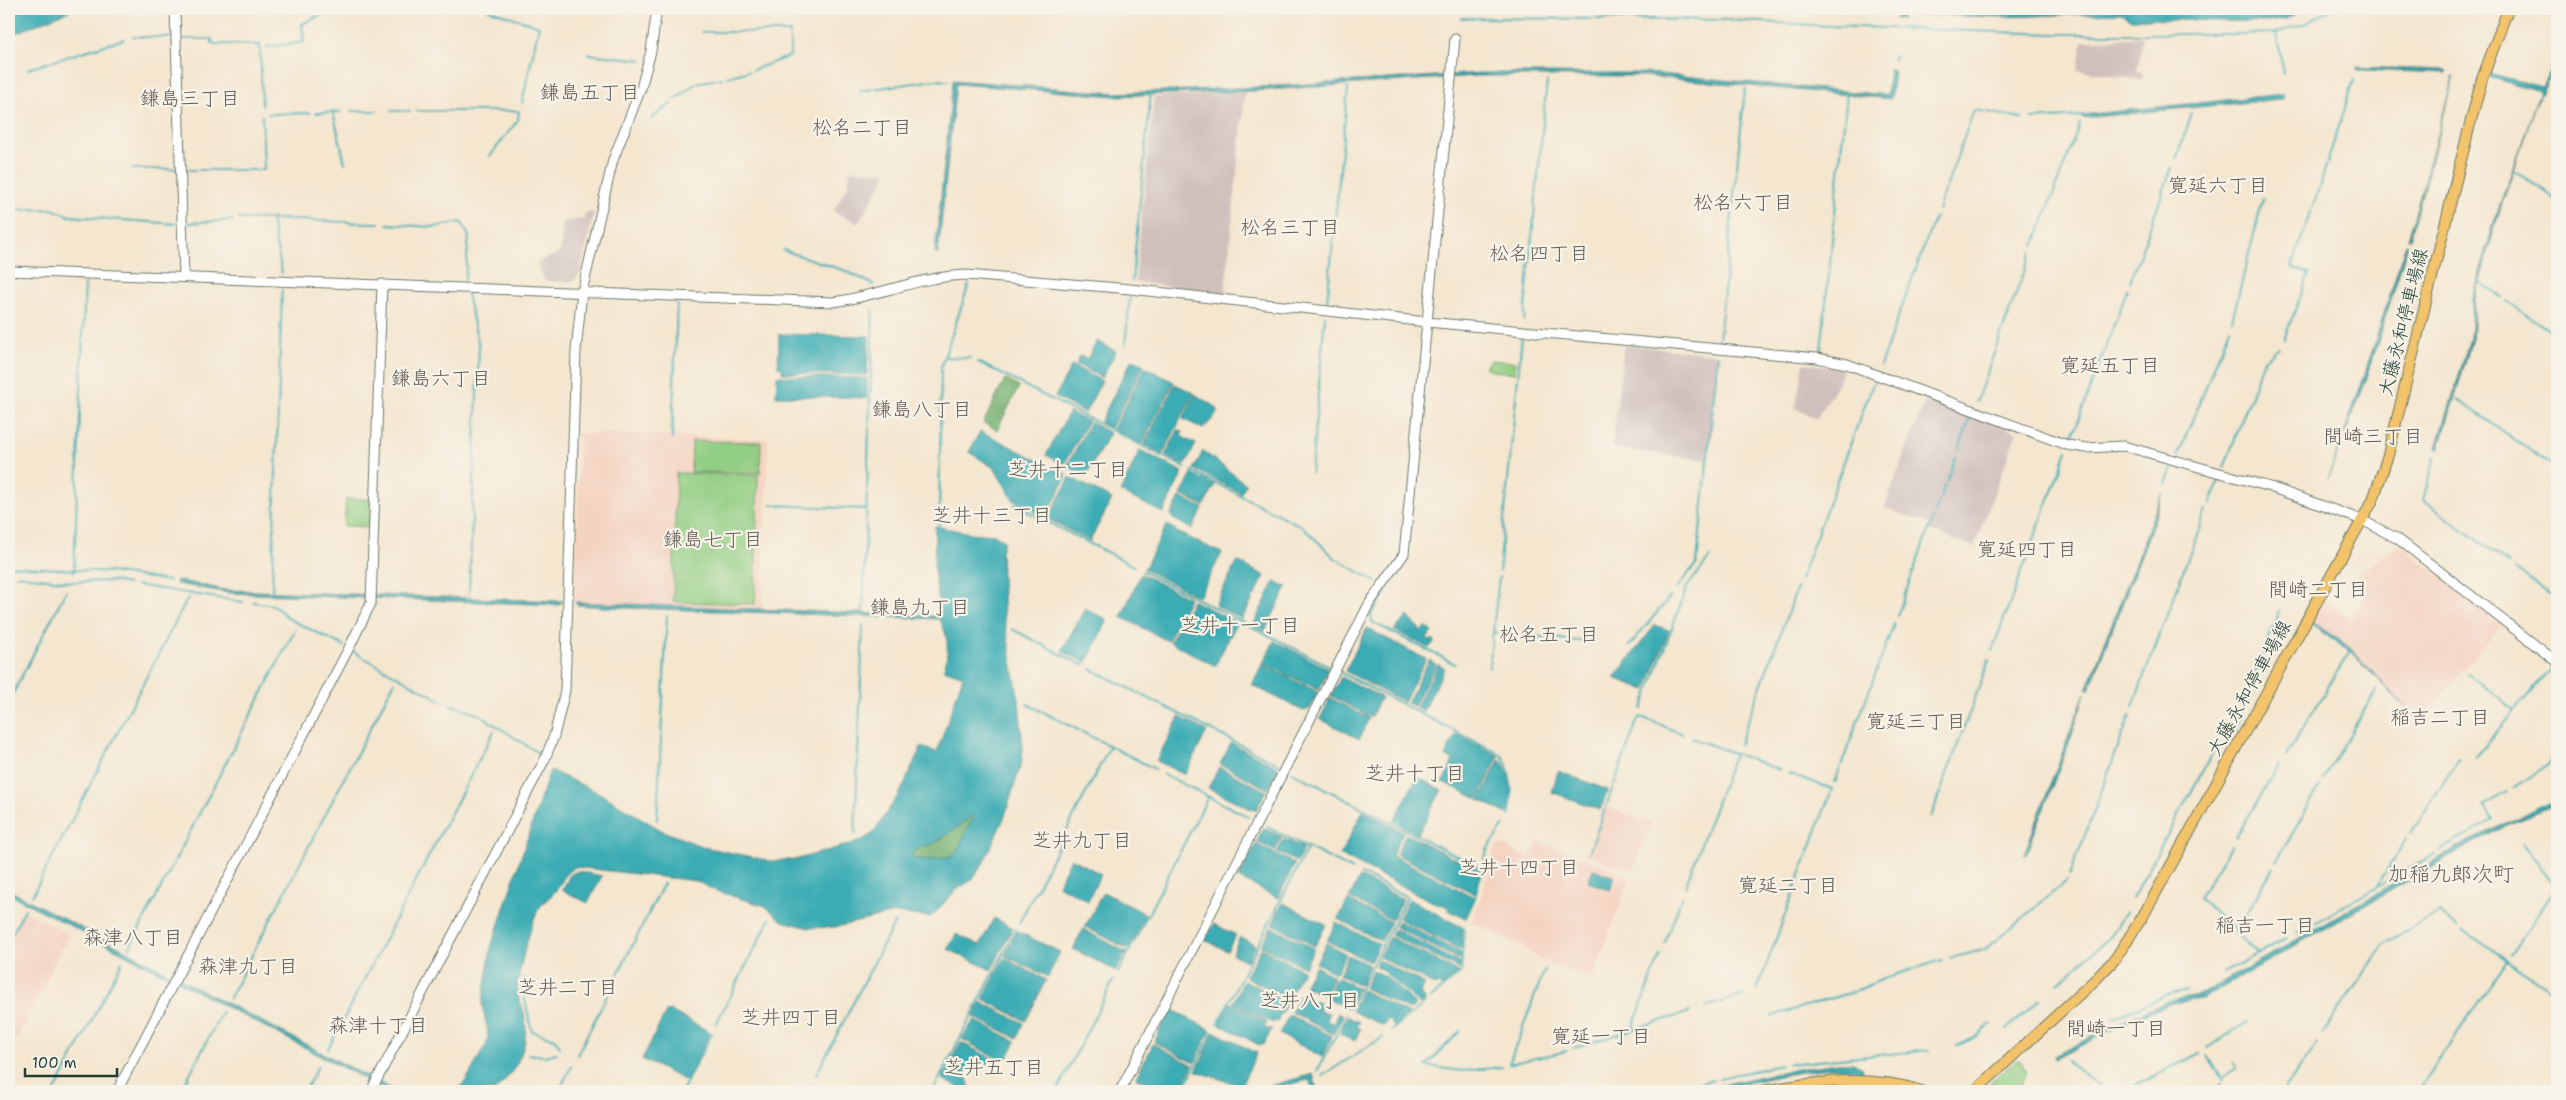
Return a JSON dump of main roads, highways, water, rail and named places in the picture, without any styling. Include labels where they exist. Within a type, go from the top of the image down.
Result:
[{"type":"main road","name":"大藤永和停車場線","points":[[1976,1091],[2115,959],[2143,916],[2362,520],[2378,487],[2388,455],[2474,106],[2508,9]]},
{"type":"main road","points":[[1762,1091],[1859,1082],[1886,1082],[1921,1091]]},
{"type":"water","points":[[9,9],[74,9],[9,36]]},
{"type":"water","points":[[1822,9],[2305,9],[2286,19],[2268,22],[2131,19],[2121,13],[2004,17],[1903,15],[1902,19],[1895,18],[1896,13]]},
{"type":"water","points":[[2557,53],[2557,69],[2553,71],[2534,108],[2540,91],[2487,77],[2489,73],[2542,87]]},
{"type":"water","points":[[2357,67],[2447,70],[2447,73],[2357,70]]},
{"type":"water","points":[[1890,69],[1894,70],[1891,99],[1645,76],[1478,76],[1253,91],[1115,96],[956,84],[938,254],[935,253],[953,80],[1116,93],[1260,87],[1481,73],[1649,73],[1887,95]]},
{"type":"water","points":[[2454,75],[2410,239],[2408,239],[2453,78]]},
{"type":"water","points":[[2283,94],[2283,99],[2083,118],[2081,115]]},
{"type":"water","points":[[2534,109],[2496,222],[2475,299],[2472,339],[2439,450],[2437,448],[2470,338],[2473,298],[2495,219]]},
{"type":"water","points":[[2406,243],[2408,244],[2367,378],[2327,480],[2364,377]]},
{"type":"water","points":[[779,334],[869,336],[867,375],[782,373],[782,367],[778,367]]},
{"type":"water","points":[[1097,341],[1116,351],[1102,378],[1076,364],[1080,356],[1087,359]]},
{"type":"water","points":[[1132,359],[1144,365],[1111,428],[1100,422]]},
{"type":"water","points":[[1072,365],[1102,381],[1085,413],[1055,397]]},
{"type":"water","points":[[1145,367],[1174,382],[1142,444],[1113,429]]},
{"type":"water","points":[[777,376],[867,378],[867,398],[776,396]]},
{"type":"water","points":[[1175,384],[1194,393],[1163,454],[1144,444]]},
{"type":"water","points":[[1195,394],[1218,409],[1217,414],[1203,429],[1183,419]]},
{"type":"water","points":[[1069,412],[1088,421],[1064,465],[1046,455]]},
{"type":"water","points":[[1090,422],[1110,433],[1086,476],[1067,466]]},
{"type":"water","points":[[1178,430],[1183,432],[1181,436],[1196,444],[1185,465],[1165,455]]},
{"type":"water","points":[[980,431],[1067,475],[1046,518],[1014,501],[994,468],[969,452]]},
{"type":"water","points":[[1140,450],[1183,472],[1163,513],[1120,492]]},
{"type":"water","points":[[1203,451],[1246,484],[1241,493],[1194,469]]},
{"type":"water","points":[[1192,474],[1215,485],[1204,506],[1181,495]]},
{"type":"water","points":[[1070,477],[1112,499],[1090,541],[1048,519]]},
{"type":"water","points":[[2162,493],[2154,521],[2089,690],[2087,689]]},
{"type":"water","points":[[1180,497],[1203,508],[1192,529],[1173,519],[1171,515]]},
{"type":"water","points":[[1167,525],[1175,531],[1222,553],[1199,597],[1144,569]]},
{"type":"water","points":[[935,526],[970,533],[996,535],[1004,541],[1001,551],[1004,617],[1019,700],[1023,748],[1022,761],[1005,816],[983,864],[972,880],[955,891],[931,917],[894,913],[837,927],[809,928],[782,921],[765,906],[716,891],[696,881],[575,867],[568,873],[554,893],[543,903],[535,916],[528,937],[517,984],[518,996],[524,1013],[526,1036],[516,1066],[495,1091],[455,1091],[465,1082],[487,1043],[488,1032],[482,1005],[491,947],[550,770],[601,794],[663,831],[704,847],[771,861],[798,859],[861,841],[872,834],[901,791],[921,747],[937,752],[963,676],[944,669],[947,643],[945,631],[939,619],[602,607],[577,605],[575,602],[937,616],[940,611],[934,570]],"holes":[[[972,816],[974,818],[959,848],[952,857],[927,860],[913,858],[912,854],[920,847],[936,842]]]},
{"type":"water","points":[[1237,561],[1265,576],[1242,619],[1215,605]]},
{"type":"water","points":[[1141,574],[1189,598],[1168,641],[1121,617]]},
{"type":"water","points":[[177,580],[226,590],[563,601],[559,605],[229,593],[176,584]]},
{"type":"water","points":[[1275,581],[1287,587],[1265,631],[1253,625]]},
{"type":"water","points":[[1192,600],[1237,623],[1215,666],[1170,642]]},
{"type":"water","points":[[1085,608],[1106,619],[1107,622],[1086,663],[1062,651]]},
{"type":"water","points":[[1408,616],[1421,631],[1426,626],[1432,632],[1427,639],[1435,641],[1429,648],[1394,630]]},
{"type":"water","points":[[2311,622],[2346,644],[2417,719],[2350,652],[2310,624]]},
{"type":"water","points":[[1655,625],[1669,630],[1646,690],[1614,678]]},
{"type":"water","points":[[1367,628],[1426,659],[1404,702],[1345,671]]},
{"type":"water","points":[[1274,641],[1329,669],[1319,690],[1263,663]]},
{"type":"water","points":[[1429,660],[1436,664],[1414,706],[1407,703]]},
{"type":"water","points":[[1262,664],[1318,692],[1310,709],[1303,711],[1252,685]]},
{"type":"water","points":[[1438,664],[1445,668],[1423,711],[1416,707]]},
{"type":"water","points":[[1341,677],[1381,697],[1371,717],[1331,696]]},
{"type":"water","points":[[2085,693],[2072,735],[2026,855],[2024,854]]},
{"type":"water","points":[[1330,698],[1369,718],[1359,739],[1320,719]]},
{"type":"water","points":[[1179,717],[1207,731],[1185,775],[1156,761]]},
{"type":"water","points":[[1456,734],[1499,756],[1478,799],[1443,782],[1453,760],[1445,756]]},
{"type":"water","points":[[1231,743],[1279,768],[1268,789],[1220,764]]},
{"type":"water","points":[[1500,759],[1506,770],[1510,785],[1511,801],[1507,814],[1479,800]]},
{"type":"water","points":[[1219,767],[1266,791],[1257,809],[1253,810],[1208,788]]},
{"type":"water","points":[[1558,771],[1608,790],[1600,810],[1552,792]]},
{"type":"water","points":[[1417,777],[1442,790],[1418,834],[1394,821]]},
{"type":"water","points":[[2557,800],[2557,805],[2512,823],[2477,841],[2202,999],[2172,1003],[2117,1027],[2055,1059],[2054,1056],[2096,1034],[2173,999],[2203,993],[2474,838]]},
{"type":"water","points":[[1363,811],[1403,832],[1392,855],[1474,897],[1464,918],[1448,910],[1449,908],[1441,904],[1439,905],[1340,855]]},
{"type":"water","points":[[1263,828],[1282,837],[1275,851],[1257,842]]},
{"type":"water","points":[[1406,834],[1480,871],[1475,894],[1396,854]]},
{"type":"water","points":[[1284,839],[1304,848],[1297,862],[1277,852]]},
{"type":"water","points":[[1256,844],[1295,864],[1278,898],[1238,878]]},
{"type":"water","points":[[1071,858],[1101,874],[1088,901],[1058,885]]},
{"type":"water","points":[[1593,869],[1615,877],[1610,890],[1588,882]]},
{"type":"water","points":[[577,871],[602,876],[588,903],[562,890],[570,875]]},
{"type":"water","points":[[1360,877],[1403,899],[1392,920],[1349,898]]},
{"type":"water","points":[[9,890],[396,1091],[388,1091],[9,894]]},
{"type":"water","points":[[1103,892],[1146,914],[1128,949],[1085,927]]},
{"type":"water","points":[[1409,899],[1462,927],[1461,950],[1399,919]]},
{"type":"water","points":[[1348,900],[1391,922],[1381,941],[1338,919]]},
{"type":"water","points":[[1283,903],[1326,925],[1315,946],[1272,924]]},
{"type":"water","points":[[994,918],[1013,928],[991,970],[948,949],[956,934],[980,945]]},
{"type":"water","points":[[1398,921],[1461,953],[1460,960],[1395,927]]},
{"type":"water","points":[[1336,922],[1379,944],[1370,962],[1327,941]]},
{"type":"water","points":[[1214,924],[1236,935],[1227,951],[1205,940]]},
{"type":"water","points":[[1271,927],[1314,948],[1305,967],[1261,946]]},
{"type":"water","points":[[1083,929],[1126,952],[1116,971],[1073,949]]},
{"type":"water","points":[[1394,929],[1460,963],[1459,969],[1391,935]]},
{"type":"water","points":[[1017,931],[1060,952],[1048,977],[1005,956]]},
{"type":"water","points":[[1240,937],[1255,945],[1247,961],[1232,954]]},
{"type":"water","points":[[1390,937],[1458,972],[1442,987],[1438,984],[1436,986],[1379,957]]},
{"type":"water","points":[[1326,943],[1346,954],[1336,973],[1316,963]]},
{"type":"water","points":[[1261,948],[1303,970],[1288,999],[1246,977]]},
{"type":"water","points":[[1348,955],[1369,965],[1360,985],[1339,975]]},
{"type":"water","points":[[1004,958],[1046,980],[1026,1021],[983,999]]},
{"type":"water","points":[[1378,960],[1425,984],[1420,994],[1426,1000],[1420,1005],[1382,970],[1375,966]]},
{"type":"water","points":[[1315,966],[1334,976],[1324,996],[1306,987],[1305,984]]},
{"type":"water","points":[[1373,970],[1387,978],[1416,1005],[1409,1010],[1364,988]]},
{"type":"water","points":[[1337,977],[1358,988],[1347,1008],[1326,997]]},
{"type":"water","points":[[1244,980],[1287,1002],[1277,1022],[1274,1021],[1273,1023],[1233,1003]]},
{"type":"water","points":[[1362,990],[1409,1014],[1394,1027],[1388,1018],[1384,1026],[1352,1011]]},
{"type":"water","points":[[1301,994],[1308,997],[1306,1003],[1311,1006],[1315,1000],[1322,1004],[1319,1011],[1329,1013],[1326,1020],[1333,1024],[1338,1013],[1343,1016],[1333,1034],[1291,1012]]},
{"type":"water","points":[[981,1002],[1024,1023],[1017,1038],[973,1017]]},
{"type":"water","points":[[1230,1003],[1267,1022],[1264,1028],[1272,1029],[1264,1044],[1259,1045],[1219,1024]]},
{"type":"water","points":[[669,1010],[710,1032],[686,1081],[642,1059],[666,1012]]},
{"type":"water","points":[[1173,1010],[1211,1030],[1194,1063],[1154,1042],[1169,1011]]},
{"type":"water","points":[[1289,1015],[1332,1036],[1322,1057],[1279,1034]]},
{"type":"water","points":[[1348,1017],[1359,1022],[1356,1027],[1360,1029],[1355,1041],[1340,1034]]},
{"type":"water","points":[[974,1020],[1016,1041],[1008,1057],[998,1059],[962,1039]]},
{"type":"water","points":[[1215,1032],[1257,1053],[1241,1086],[1196,1071]]},
{"type":"water","points":[[961,1042],[991,1058],[988,1064],[969,1067],[965,1072],[971,1091],[966,1091],[942,1079]]},
{"type":"water","points":[[1153,1044],[1193,1065],[1180,1091],[1164,1091],[1136,1077]]},
{"type":"water","points":[[1837,1063],[1853,1063],[1863,1068],[1861,1072],[1847,1069],[1805,1071],[1711,1090],[1693,1091],[1790,1070]]},
{"type":"water","points":[[1313,1074],[1317,1091],[1314,1091],[1309,1080],[1262,1091],[1251,1091]]},
{"type":"waterway","points":[[266,47],[304,42],[302,24],[333,9]]},
{"type":"waterway","points":[[487,9],[539,26],[522,103]]},
{"type":"waterway","points":[[1461,18],[1727,20],[1830,26],[2053,34],[2235,34],[2276,33],[2307,23],[2329,10]]},
{"type":"waterway","points":[[702,32],[790,32],[790,56],[753,70]]},
{"type":"waterway","points":[[2276,33],[2284,74]]},
{"type":"waterway","points":[[133,37],[172,37]]},
{"type":"waterway","points":[[28,69],[124,39]]},
{"type":"waterway","points":[[184,39],[212,39],[212,43],[216,44],[260,45],[262,106]]},
{"type":"waterway","points":[[589,54],[642,60]]},
{"type":"waterway","points":[[1893,60],[1894,56]]},
{"type":"waterway","points":[[727,77],[749,71]]},
{"type":"waterway","points":[[676,99],[696,83],[722,78]]},
{"type":"waterway","points":[[859,91],[935,80],[950,81]]},
{"type":"waterway","points":[[2327,163],[2354,80]]},
{"type":"waterway","points":[[1524,321],[1547,81]]},
{"type":"waterway","points":[[1327,302],[1348,88]]},
{"type":"waterway","points":[[1719,340],[1745,89]]},
{"type":"waterway","points":[[1132,281],[1151,93]]},
{"type":"waterway","points":[[1821,351],[1847,93]]},
{"type":"waterway","points":[[651,119],[672,103]]},
{"type":"waterway","points":[[1938,210],[1974,110],[2022,118]]},
{"type":"waterway","points":[[351,111],[378,111]]},
{"type":"waterway","points":[[391,111],[410,111]]},
{"type":"waterway","points":[[416,111],[519,111],[518,120],[490,156]]},
{"type":"waterway","points":[[333,112],[345,163]]},
{"type":"waterway","points":[[316,113],[341,112]]},
{"type":"waterway","points":[[268,114],[310,113]]},
{"type":"waterway","points":[[2176,159],[2192,113]]},
{"type":"waterway","points":[[188,170],[264,170],[262,115]]},
{"type":"waterway","points":[[2032,119],[2083,116]]},
{"type":"waterway","points":[[2034,246],[2080,123]]},
{"type":"waterway","points":[[2313,207],[2326,166]]},
{"type":"waterway","points":[[2130,282],[2172,167]]},
{"type":"waterway","points":[[132,169],[177,169]]},
{"type":"waterway","points":[[2515,171],[2557,201]]},
{"type":"waterway","points":[[2232,320],[2263,199]]},
{"type":"waterway","points":[[9,210],[52,209],[70,216],[176,224]]},
{"type":"waterway","points":[[2284,339],[2309,274],[2292,267],[2311,210]]},
{"type":"waterway","points":[[1880,366],[1935,217]]},
{"type":"waterway","points":[[239,219],[379,223]]},
{"type":"waterway","points":[[271,219],[282,273]]},
{"type":"waterway","points":[[188,223],[233,220]]},
{"type":"waterway","points":[[387,224],[433,227],[461,222],[469,236],[465,280]]},
{"type":"waterway","points":[[783,250],[846,271],[874,285]]},
{"type":"waterway","points":[[1976,402],[2031,253]]},
{"type":"waterway","points":[[74,572],[85,281]]},
{"type":"waterway","points":[[2479,281],[2502,298]]},
{"type":"waterway","points":[[939,527],[941,367],[969,284]]},
{"type":"waterway","points":[[272,593],[282,290]]},
{"type":"waterway","points":[[2071,440],[2127,290]]},
{"type":"waterway","points":[[467,294],[479,346],[469,594]]},
{"type":"waterway","points":[[1125,345],[1130,297]]},
{"type":"waterway","points":[[2507,301],[2557,336]]},
{"type":"waterway","points":[[672,439],[677,303]]},
{"type":"waterway","points":[[863,612],[873,310]]},
{"type":"waterway","points":[[1311,473],[1325,316]]},
{"type":"waterway","points":[[2178,455],[2230,328]]},
{"type":"waterway","points":[[1499,572],[1522,336]]},
{"type":"waterway","points":[[2224,468],[2264,360],[2279,347]]},
{"type":"waterway","points":[[1676,589],[1697,563],[1718,355]]},
{"type":"waterway","points":[[944,357],[970,358]]},
{"type":"waterway","points":[[978,362],[1186,468]]},
{"type":"waterway","points":[[1800,580],[1874,381]]},
{"type":"waterway","points":[[2457,399],[2557,469]]},
{"type":"waterway","points":[[1959,449],[1971,416]]},
{"type":"waterway","points":[[1992,651],[2067,451]]},
{"type":"waterway","points":[[1947,481],[1956,456]]},
{"type":"waterway","points":[[2435,456],[2423,500],[2509,564]]},
{"type":"waterway","points":[[2166,484],[2173,466]]},
{"type":"waterway","points":[[1192,471],[1303,527],[1335,558],[1376,582]]},
{"type":"waterway","points":[[2211,503],[2220,478]]},
{"type":"waterway","points":[[1940,498],[1945,485]]},
{"type":"waterway","points":[[1935,513],[1939,502]]},
{"type":"waterway","points":[[772,505],[866,509]]},
{"type":"waterway","points":[[1014,505],[1134,566]]},
{"type":"waterway","points":[[2133,706],[2206,510]]},
{"type":"waterway","points":[[1897,616],[1933,518]]},
{"type":"waterway","points":[[1642,709],[1687,587],[1711,556]]},
{"type":"waterway","points":[[9,566],[111,572],[169,581]]},
{"type":"waterway","points":[[2515,569],[2557,600]]},
{"type":"waterway","points":[[1142,571],[1331,667]]},
{"type":"waterway","points":[[16,575],[71,582],[113,581],[128,584]]},
{"type":"waterway","points":[[1489,668],[1499,577]]},
{"type":"waterway","points":[[136,585],[243,602]]},
{"type":"waterway","points":[[1739,745],[1797,588]]},
{"type":"waterway","points":[[9,701],[66,591]]},
{"type":"waterway","points":[[1386,592],[1371,615],[1372,622],[1455,664]]},
{"type":"waterway","points":[[1629,646],[1670,597]]},
{"type":"waterway","points":[[32,896],[188,598]]},
{"type":"waterway","points":[[253,602],[273,605],[291,620],[344,646]]},
{"type":"waterway","points":[[2231,739],[2279,610]]},
{"type":"waterway","points":[[657,820],[667,616]]},
{"type":"waterway","points":[[1835,782],[1894,624]]},
{"type":"waterway","points":[[855,834],[863,625]]},
{"type":"waterway","points":[[1012,629],[1084,666]]},
{"type":"waterway","points":[[130,947],[295,630]]},
{"type":"waterway","points":[[1493,632],[1588,642]]},
{"type":"waterway","points":[[352,651],[442,701]]},
{"type":"waterway","points":[[2286,756],[2350,651]]},
{"type":"waterway","points":[[1931,817],[1989,660]]},
{"type":"waterway","points":[[2474,758],[2553,666],[2557,669]]},
{"type":"waterway","points":[[1091,669],[1280,765]]},
{"type":"waterway","points":[[1341,673],[1502,755],[1508,769],[1511,785],[1509,816]]},
{"type":"waterway","points":[[2468,674],[2515,710]]},
{"type":"waterway","points":[[229,999],[395,681]]},
{"type":"waterway","points":[[2323,780],[2376,690]]},
{"type":"waterway","points":[[449,704],[480,715],[538,753]]},
{"type":"waterway","points":[[1027,704],[1155,769]]},
{"type":"waterway","points":[[2070,875],[2130,715]]},
{"type":"waterway","points":[[1589,853],[1638,719],[1641,717],[1683,734]]},
{"type":"waterway","points":[[328,1049],[494,731]]},
{"type":"waterway","points":[[1692,738],[1780,770]]},
{"type":"waterway","points":[[2132,899],[2217,745]]},
{"type":"waterway","points":[[1019,923],[1110,746]]},
{"type":"waterway","points":[[2514,787],[2549,765],[2557,749]]},
{"type":"waterway","points":[[1685,887],[1735,753]]},
{"type":"waterway","points":[[2411,833],[2459,758]]},
{"type":"waterway","points":[[2236,837],[2280,764]]},
{"type":"waterway","points":[[1292,772],[1482,869]]},
{"type":"waterway","points":[[1757,990],[1832,789],[1788,773]]},
{"type":"waterway","points":[[1163,774],[1249,817]]},
{"type":"waterway","points":[[2276,862],[2320,786]]},
{"type":"waterway","points":[[2439,851],[2492,820],[2483,806],[2508,792]]},
{"type":"waterway","points":[[1118,973],[1208,797]]},
{"type":"waterway","points":[[1466,918],[1475,898],[1487,850],[1504,825]]},
{"type":"waterway","points":[[1267,827],[1353,870]]},
{"type":"waterway","points":[[2376,887],[2407,839]]},
{"type":"waterway","points":[[2524,844],[2557,889]]},
{"type":"waterway","points":[[2231,846],[2199,898],[2237,931]]},
{"type":"waterway","points":[[1218,1023],[1308,847]]},
{"type":"waterway","points":[[2297,933],[2435,854]]},
{"type":"waterway","points":[[2258,954],[2235,933],[2273,868]]},
{"type":"waterway","points":[[1350,1008],[1407,897],[1361,874]]},
{"type":"waterway","points":[[1950,958],[1984,950],[2068,880]]},
{"type":"waterway","points":[[618,974],[664,883]]},
{"type":"waterway","points":[[2510,955],[2556,888]]},
{"type":"waterway","points":[[1665,943],[1682,897]]},
{"type":"waterway","points":[[9,940],[25,909]]},
{"type":"waterway","points":[[2058,983],[2112,935],[2126,911]]},
{"type":"waterway","points":[[2322,1035],[2385,943],[2439,913],[2458,927]]},
{"type":"waterway","points":[[716,1024],[770,919]]},
{"type":"waterway","points":[[816,1075],[895,922]]},
{"type":"waterway","points":[[1430,999],[1461,972],[1464,928]]},
{"type":"waterway","points":[[933,1091],[1016,929]]},
{"type":"waterway","points":[[2463,930],[2550,989]]},
{"type":"waterway","points":[[2223,973],[2287,938]]},
{"type":"waterway","points":[[1632,1030],[1660,955]]},
{"type":"waterway","points":[[1772,1016],[1853,992],[1888,977],[1942,960]]},
{"type":"waterway","points":[[2418,1091],[2507,960]]},
{"type":"waterway","points":[[55,1091],[122,962]]},
{"type":"waterway","points":[[1545,969],[1509,1064],[1567,1051]]},
{"type":"waterway","points":[[524,978],[522,987],[532,1031],[555,1039],[560,1047]]},
{"type":"waterway","points":[[1057,1091],[1113,981]]},
{"type":"waterway","points":[[577,1055],[614,982]]},
{"type":"waterway","points":[[2113,1018],[2172,993],[2187,991]]},
{"type":"waterway","points":[[1705,1007],[1744,995]]},
{"type":"waterway","points":[[2007,1029],[2040,999]]},
{"type":"waterway","points":[[1392,1030],[1425,1003]]},
{"type":"waterway","points":[[181,1091],[222,1012]]},
{"type":"waterway","points":[[1573,1048],[1690,1012]]},
{"type":"waterway","points":[[1317,1071],[1346,1016]]},
{"type":"waterway","points":[[2207,1048],[2248,1022]]},
{"type":"waterway","points":[[1956,1046],[1976,1037],[1991,1024]]},
{"type":"waterway","points":[[1460,1031],[1426,1066],[1463,1071],[1502,1067]]},
{"type":"waterway","points":[[1182,1091],[1213,1032]]},
{"type":"waterway","points":[[682,1091],[712,1033]]},
{"type":"waterway","points":[[1322,1076],[1383,1037]]},
{"type":"waterway","points":[[2284,1091],[2317,1043]]},
{"type":"waterway","points":[[1788,1064],[1930,1050]]},
{"type":"waterway","points":[[528,1054],[545,1056],[557,1053]]},
{"type":"waterway","points":[[2131,1088],[2200,1053]]},
{"type":"waterway","points":[[2207,1056],[2223,1079]]},
{"type":"waterway","points":[[2067,1061],[2106,1091]]},
{"type":"waterway","points":[[2223,1077],[2236,1069],[2232,1063]]},
{"type":"waterway","points":[[559,1091],[572,1065]]},
{"type":"waterway","points":[[1719,1078],[1781,1065]]},
{"type":"waterway","points":[[305,1091],[318,1066]]},
{"type":"waterway","points":[[1667,1091],[1713,1080]]},
{"type":"waterway","points":[[2215,1091],[2221,1082]]},
{"type":"waterway","points":[[2552,1091],[2557,1083]]},
{"type":"waterway","points":[[808,1091],[811,1084]]},
{"type":"district","name":"鎌島五丁目","points":[[590,92]]},
{"type":"district","name":"鎌島三丁目","points":[[190,98]]},
{"type":"district","name":"松名二丁目","points":[[862,127]]},
{"type":"district","name":"寛延六丁目","points":[[2218,185]]},
{"type":"district","name":"松名六丁目","points":[[1743,202]]},
{"type":"district","name":"松名三丁目","points":[[1290,227]]},
{"type":"district","name":"松名四丁目","points":[[1539,253]]},
{"type":"district","name":"寛延五丁目","points":[[2110,365]]},
{"type":"district","name":"鎌島六丁目","points":[[441,378]]},
{"type":"district","name":"鎌島八丁目","points":[[922,409]]},
{"type":"district","name":"間崎三丁目","points":[[2373,436]]},
{"type":"district","name":"芝井十二丁目","points":[[1068,469]]},
{"type":"district","name":"芝井十三丁目","points":[[992,515]]},
{"type":"district","name":"鎌島七丁目","points":[[713,539]]},
{"type":"district","name":"寛延四丁目","points":[[2027,549]]},
{"type":"district","name":"間崎二丁目","points":[[2318,589]]},
{"type":"district","name":"鎌島九丁目","points":[[920,607]]},
{"type":"district","name":"芝井十一丁目","points":[[1240,625]]},
{"type":"district","name":"松名五丁目","points":[[1549,634]]},
{"type":"district","name":"稲吉二丁目","points":[[2440,717]]},
{"type":"district","name":"寛延三丁目","points":[[1916,721]]},
{"type":"district","name":"芝井十丁目","points":[[1415,773]]},
{"type":"district","name":"芝井九丁目","points":[[1082,840]]},
{"type":"district","name":"芝井十四丁目","points":[[1519,867]]},
{"type":"district","name":"加稲九郎次町","points":[[2451,874]]},
{"type":"district","name":"寛延二丁目","points":[[1788,885]]},
{"type":"district","name":"稲吉一丁目","points":[[2265,925]]},
{"type":"district","name":"森津八丁目","points":[[133,937]]},
{"type":"district","name":"森津九丁目","points":[[248,966]]},
{"type":"district","name":"芝井二丁目","points":[[568,987]]},
{"type":"district","name":"芝井八丁目","points":[[1310,1000]]},
{"type":"district","name":"芝井四丁目","points":[[791,1017]]},
{"type":"district","name":"森津十丁目","points":[[378,1025]]},
{"type":"district","name":"間崎一丁目","points":[[2116,1028]]},
{"type":"district","name":"寛延一丁目","points":[[1601,1036]]},
{"type":"district","name":"芝井五丁目","points":[[994,1067]]}]
